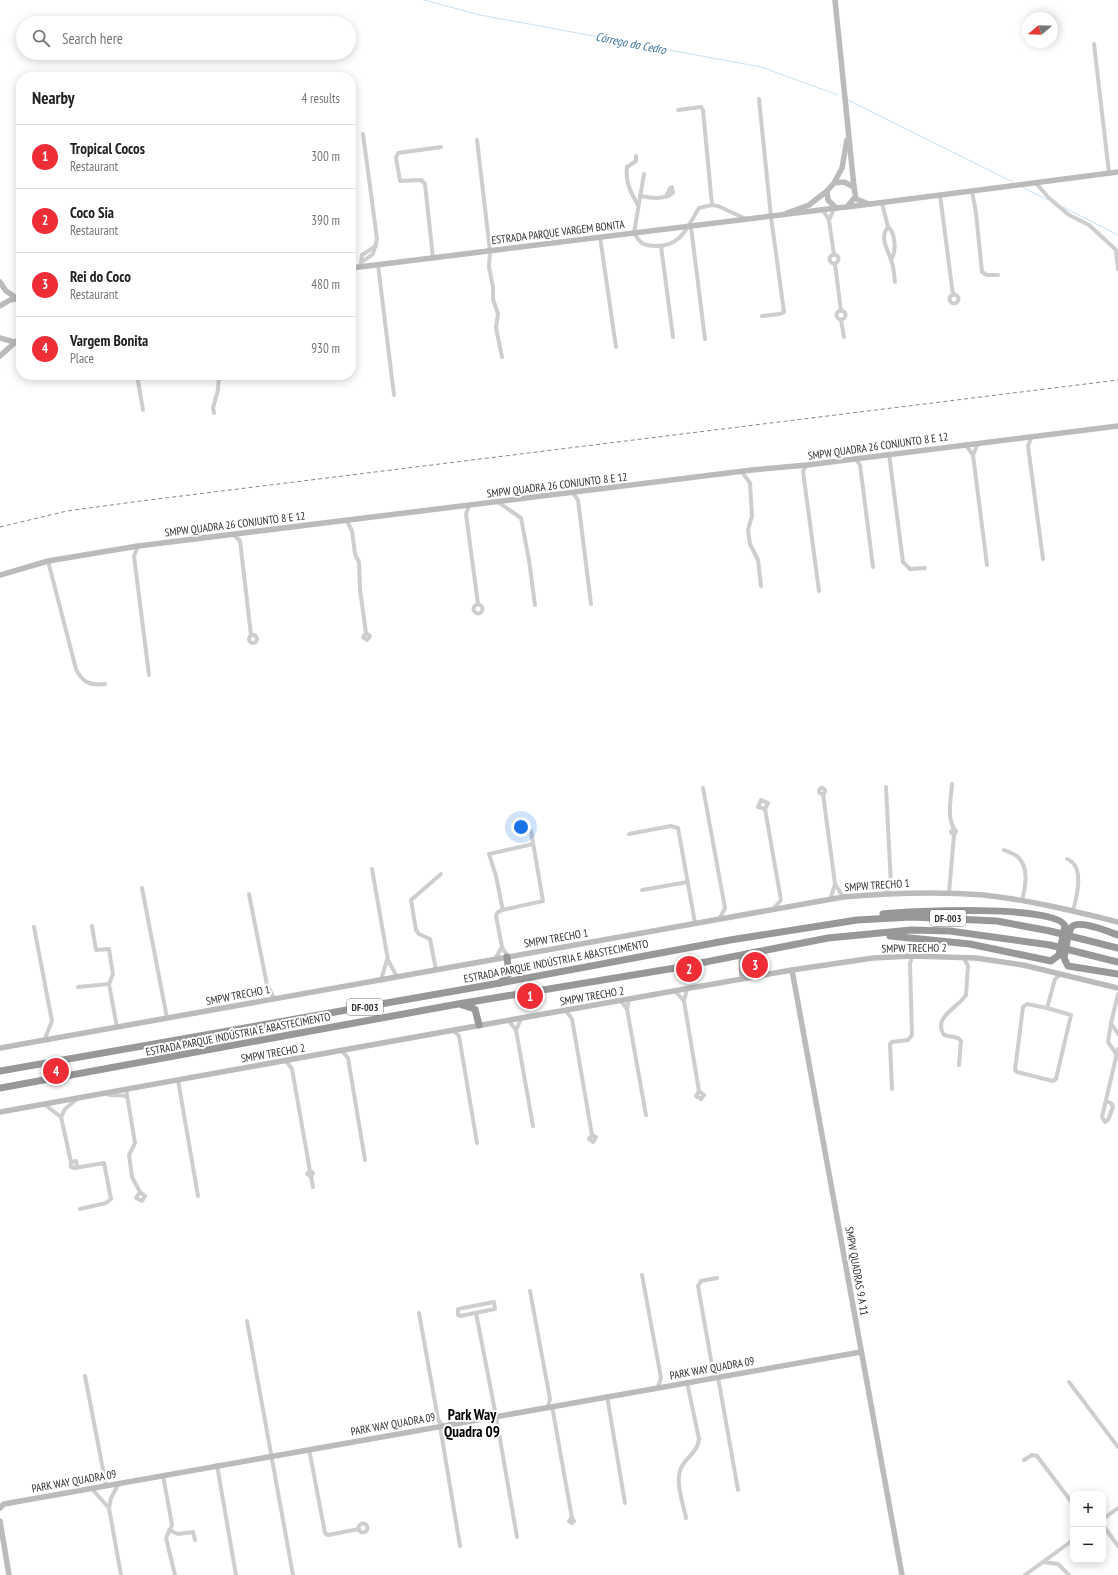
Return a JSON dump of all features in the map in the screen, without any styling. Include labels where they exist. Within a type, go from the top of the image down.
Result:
[{"type":"highway","points":[[857,920],[883,914],[940,910],[1033,914],[1059,919],[1065,926],[1059,955],[1051,961],[970,944],[878,933]]},
{"type":"highway","name":"ESTRADA PARQUE INDÚSTRIA E ABASTECIMENTO","points":[[0,1071],[526,979],[730,940],[857,920],[911,917],[997,922],[1050,931],[1118,948]]},
{"type":"highway","points":[[1118,935],[1078,923],[1071,929],[1064,958],[1068,966],[1118,974]]},
{"type":"highway","name":"ESTRADA PARQUE INDÚSTRIA E ABASTECIMENTO","points":[[0,1088],[98,1072],[458,1004],[741,956],[828,938],[911,930],[950,931],[1005,938],[1050,946],[1118,962]]},
{"type":"highway","points":[[508,957],[514,972],[526,979]]},
{"type":"highway","points":[[500,983],[509,974],[508,957]]},
{"type":"highway","points":[[481,1025],[480,1010],[493,998]]},
{"type":"highway","points":[[458,1004],[475,1009],[481,1025]]},
{"type":"street","points":[[835,0],[855,197],[847,207]]},
{"type":"street","points":[[1094,44],[1109,173]]},
{"type":"street","points":[[759,100],[770,216],[784,312],[780,314],[762,316]]},
{"type":"street","points":[[678,110],[701,108],[703,110],[712,205]]},
{"type":"street","points":[[835,208],[828,200],[827,191],[834,183],[845,160],[848,129]]},
{"type":"street","points":[[360,264],[370,258],[376,246],[377,239],[362,134]]},
{"type":"street","points":[[477,140],[490,251],[489,267],[493,287],[493,299],[498,314],[496,328],[502,357]]},
{"type":"street","points":[[433,258],[425,184],[421,180],[400,181],[396,158],[398,153],[441,147]]},
{"type":"street","points":[[636,156],[636,161],[627,168],[626,173],[629,189],[638,205]]},
{"type":"street","points":[[835,208],[1118,172]]},
{"type":"street","points":[[644,174],[634,233],[641,244],[646,246],[670,245],[676,241],[689,227],[699,208],[712,205],[718,206],[746,219]]},
{"type":"street","points":[[1035,182],[1049,198],[1069,215],[1089,225],[1116,250],[1118,269]]},
{"type":"street","points":[[834,183],[847,183],[854,187]]},
{"type":"street","name":"ESTRADA PARQUE VARGEM BONITA","points":[[770,216],[788,213],[809,205],[827,191]]},
{"type":"street","points":[[972,191],[976,213],[982,272],[987,275],[998,275]]},
{"type":"street","points":[[940,195],[953,295]]},
{"type":"street","points":[[640,196],[650,198],[666,197]]},
{"type":"street","points":[[855,197],[861,202],[871,204]]},
{"type":"street","points":[[882,203],[888,227],[891,230],[894,246],[894,255],[891,259]]},
{"type":"street","points":[[829,220],[835,208]]},
{"type":"street","name":"ESTRADA PARQUE VARGEM BONITA","points":[[356,266],[360,264],[378,265],[835,208]]},
{"type":"street","points":[[823,210],[829,220],[834,254],[830,260],[835,264],[840,311],[844,311],[846,316],[841,320],[844,338]]},
{"type":"street","points":[[689,227],[705,339]]},
{"type":"street","points":[[888,227],[885,232],[884,240],[891,259],[895,282]]},
{"type":"street","points":[[600,237],[616,347]]},
{"type":"street","points":[[360,264],[362,255],[376,246]]},
{"type":"street","points":[[661,246],[673,337]]},
{"type":"street","points":[[378,265],[394,395]]},
{"type":"street","points":[[0,282],[6,291],[16,298]]},
{"type":"street","points":[[0,306],[10,300],[16,300]]},
{"type":"street","points":[[0,338],[14,342],[0,356]]},
{"type":"street","points":[[138,380],[143,410]]},
{"type":"street","points":[[214,413],[213,408],[218,390],[219,380]]},
{"type":"street","name":"SMPW QUADRA 26 CONJUNTO 8 E 12","points":[[0,575],[48,560],[128,547],[752,470],[801,468],[807,465],[855,458],[1118,426]]},
{"type":"street","points":[[1028,446],[1032,436]]},
{"type":"street","points":[[1022,437],[1028,446],[1043,559]]},
{"type":"street","points":[[978,443],[974,454],[987,565]]},
{"type":"street","points":[[965,444],[974,454]]},
{"type":"street","points":[[889,454],[903,562],[910,569],[926,568]]},
{"type":"street","points":[[863,457],[860,465],[873,568]]},
{"type":"street","points":[[855,458],[860,465]]},
{"type":"street","points":[[801,468],[819,591]]},
{"type":"street","points":[[752,470],[749,480],[752,516],[748,530],[750,544],[758,560],[761,586]]},
{"type":"street","points":[[742,472],[749,480]]},
{"type":"street","points":[[578,500],[582,492]]},
{"type":"street","points":[[573,493],[578,500],[591,604]]},
{"type":"street","points":[[498,502],[520,518],[529,560],[535,605]]},
{"type":"street","points":[[469,506],[466,513],[478,604]]},
{"type":"street","points":[[461,507],[466,513]]},
{"type":"street","points":[[356,520],[352,528],[355,554],[359,562],[360,590],[366,633]]},
{"type":"street","points":[[346,521],[352,528]]},
{"type":"street","points":[[240,541],[245,533]]},
{"type":"street","points":[[234,535],[240,541],[251,635]]},
{"type":"street","points":[[134,556],[138,546]]},
{"type":"street","points":[[128,547],[134,556],[149,675]]},
{"type":"street","points":[[48,560],[79,676],[86,683],[96,685],[105,684]]},
{"type":"street","points":[[949,893],[954,835],[951,832],[953,829],[950,818],[952,784]]},
{"type":"street","points":[[886,787],[891,885],[896,892]]},
{"type":"street","points":[[703,788],[725,910],[732,916]]},
{"type":"street","points":[[823,794],[835,884],[843,897]]},
{"type":"street","points":[[765,809],[781,900],[790,907]]},
{"type":"street","points":[[628,834],[671,826],[678,828],[695,923]]},
{"type":"street","points":[[508,957],[502,947],[496,916],[497,913],[502,910],[543,901],[536,868],[531,831]]},
{"type":"street","points":[[502,910],[496,876],[489,854],[533,844]]},
{"type":"street","points":[[1004,850],[1018,857],[1024,868],[1026,878],[1022,901]]},
{"type":"street","points":[[1066,859],[1073,862],[1075,865],[1078,881],[1073,911]]},
{"type":"street","points":[[372,870],[388,960],[397,977]]},
{"type":"street","points":[[436,970],[430,939],[419,934],[416,930],[411,900],[441,874]]},
{"type":"street","points":[[642,890],[688,882]]},
{"type":"street","points":[[830,900],[835,884]]},
{"type":"street","points":[[886,893],[891,885]]},
{"type":"street","points":[[142,888],[167,1018]]},
{"type":"street","name":"SMPW TRECHO 1","points":[[0,1048],[843,897],[896,892],[982,895],[1073,911],[1118,922]]},
{"type":"street","points":[[249,894],[268,989],[266,1000]]},
{"type":"street","points":[[773,909],[781,900]]},
{"type":"street","points":[[720,918],[725,910]]},
{"type":"street","points":[[92,926],[96,950],[109,949],[113,974],[109,984],[117,1028]]},
{"type":"street","points":[[34,927],[52,1021],[44,1040]]},
{"type":"street","points":[[496,959],[502,947]]},
{"type":"street","points":[[741,956],[742,979]]},
{"type":"street","points":[[906,956],[910,964]]},
{"type":"street","name":"SMPW TRECHO 2","points":[[0,1112],[481,1025],[843,962],[906,956],[972,958],[1023,965],[1118,988]]},
{"type":"street","points":[[892,1089],[890,1044],[892,1042],[908,1040],[912,1035],[910,964],[912,956]]},
{"type":"street","points":[[964,958],[968,966]]},
{"type":"street","points":[[959,1065],[961,1041],[958,1038],[944,1035],[941,1027],[943,1017],[966,995],[968,966],[972,958]]},
{"type":"street","points":[[381,980],[388,960]]},
{"type":"street","name":"SMPW QUADRAS 9 A 11","points":[[792,970],[902,1575]]},
{"type":"street","points":[[1047,1008],[1055,979],[1053,972]]},
{"type":"street","points":[[1055,979],[1061,974]]},
{"type":"street","points":[[78,987],[109,984]]},
{"type":"street","points":[[268,989],[274,998]]},
{"type":"street","points":[[687,989],[684,1001],[699,1091]]},
{"type":"street","points":[[675,991],[684,1001]]},
{"type":"street","points":[[1117,1055],[1108,1042],[1118,994]]},
{"type":"street","points":[[629,999],[627,1009],[646,1115]]},
{"type":"street","points":[[620,1001],[627,1009]]},
{"type":"street","points":[[1027,1004],[1047,1008],[1070,1014],[1071,1016],[1056,1079],[1053,1080],[1018,1072],[1015,1068],[1024,1006],[1027,1004]]},
{"type":"street","points":[[574,1009],[572,1019],[592,1135]]},
{"type":"street","points":[[566,1011],[572,1019]]},
{"type":"street","points":[[516,1030],[521,1019]]},
{"type":"street","points":[[509,1021],[516,1030],[533,1126]]},
{"type":"street","points":[[1111,1023],[1118,1034]]},
{"type":"street","points":[[459,1036],[463,1029]]},
{"type":"street","points":[[454,1030],[459,1036],[477,1143]]},
{"type":"street","points":[[351,1049],[348,1058],[365,1160]]},
{"type":"street","points":[[1106,1101],[1111,1103],[1113,1107],[1108,1120],[1105,1122],[1102,1117],[1118,1049]]},
{"type":"street","points":[[342,1051],[348,1058]]},
{"type":"street","points":[[294,1059],[292,1068],[310,1171],[308,1175],[311,1177],[313,1187]]},
{"type":"street","points":[[286,1061],[292,1068]]},
{"type":"street","points":[[178,1080],[198,1196]]},
{"type":"street","points":[[126,1089],[135,1143],[129,1157],[132,1177],[140,1192]]},
{"type":"street","points":[[106,1093],[110,1096],[119,1094],[127,1097]]},
{"type":"street","points":[[78,1098],[65,1109],[62,1117],[71,1162],[76,1161],[77,1166],[104,1163],[111,1199],[106,1203],[80,1209]]},
{"type":"street","points":[[44,1104],[62,1117]]},
{"type":"street","points":[[642,1275],[661,1378],[658,1387]]},
{"type":"street","points":[[717,1278],[701,1281],[698,1286],[738,1490]]},
{"type":"street","points":[[530,1291],[572,1518]]},
{"type":"street","points":[[495,1303],[496,1309],[476,1313],[459,1316],[457,1310],[495,1303]]},
{"type":"street","points":[[419,1313],[460,1546]]},
{"type":"street","points":[[476,1313],[517,1537]]},
{"type":"street","points":[[246,1321],[293,1575]]},
{"type":"street","name":"PARK WAY QUADRA 09","points":[[0,1508],[4,1504],[496,1416],[551,1404],[607,1396],[861,1352]]},
{"type":"street","points":[[85,1376],[106,1485]]},
{"type":"street","points":[[661,1378],[668,1385]]},
{"type":"street","points":[[686,1518],[680,1474],[683,1465],[696,1450],[699,1442],[687,1382]]},
{"type":"street","points":[[1069,1382],[1118,1447]]},
{"type":"street","points":[[607,1396],[625,1503]]},
{"type":"street","points":[[310,1449],[325,1533],[328,1534],[359,1529]]},
{"type":"street","points":[[1024,1460],[1032,1455],[1037,1456],[1070,1500]]},
{"type":"street","points":[[217,1465],[236,1575]]},
{"type":"street","points":[[163,1475],[172,1520],[172,1527],[166,1538],[175,1575]]},
{"type":"street","points":[[119,1483],[111,1498],[109,1508],[121,1575]]},
{"type":"street","points":[[91,1488],[103,1499],[109,1508]]},
{"type":"street","points":[[103,1499],[111,1498]]},
{"type":"street","points":[[1106,1517],[1118,1508]]},
{"type":"street","points":[[0,1521],[10,1575]]},
{"type":"street","points":[[1104,1527],[1118,1546]]},
{"type":"street","points":[[169,1530],[178,1534],[193,1532],[195,1540]]},
{"type":"street","points":[[1025,1575],[1070,1542]]},
{"type":"street","points":[[1043,1562],[1058,1564],[1069,1575]]},
{"type":"waterway","name":"Córrego do Cedro","points":[[424,0],[480,15],[761,67],[838,95]]},
{"type":"waterway","points":[[848,100],[1013,182]]},
{"type":"waterway","points":[[1022,187],[1048,200]]},
{"type":"waterway","points":[[1063,207],[1118,235]]},
{"type":"railway","points":[[0,527],[67,511],[141,501],[1118,380]]},
{"type":"place","name":"Rei do Coco","points":[[755,965]]},
{"type":"place","name":"Coco Sia","points":[[689,969]]},
{"type":"place","name":"Tropical Cocos","points":[[530,996]]},
{"type":"place","name":"Vargem Bonita","points":[[56,1071]]},
{"type":"district","name":"Park Way Quadra 09","points":[[472,1422]]}]
